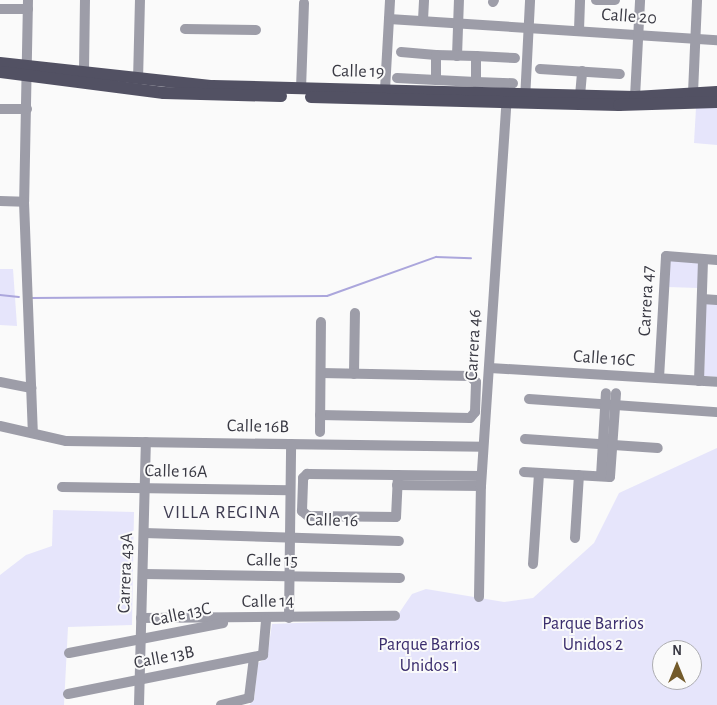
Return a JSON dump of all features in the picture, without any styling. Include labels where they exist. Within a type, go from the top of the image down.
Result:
[{"type":"main road","name":"Calle 19","points":[[0,62],[164,94],[509,93]]},
{"type":"main road","name":"Calle 19","points":[[0,72],[27,68],[84,70],[138,81],[385,90],[454,86],[509,93],[524,99],[717,102]]},
{"type":"main road","name":"Calle 19","points":[[524,99],[717,92]]},
{"type":"street","points":[[84,70],[85,0]]},
{"type":"street","points":[[138,81],[140,0]]},
{"type":"street","points":[[385,90],[390,0]]},
{"type":"street","points":[[423,20],[424,0]]},
{"type":"street","points":[[457,56],[459,0]]},
{"type":"street","points":[[524,99],[530,0]]},
{"type":"street","points":[[578,30],[580,0]]},
{"type":"street","points":[[596,0],[615,1]]},
{"type":"street","points":[[635,96],[640,0]]},
{"type":"street","points":[[693,93],[697,37],[697,0]]},
{"type":"street","points":[[301,88],[304,3]]},
{"type":"street","points":[[0,9],[28,4],[24,202],[33,433]]},
{"type":"street","name":"Calle 20","points":[[389,19],[458,21],[639,35],[697,37],[717,40]]},
{"type":"street","points":[[185,29],[256,30]]},
{"type":"street","points":[[401,52],[515,58]]},
{"type":"street","points":[[436,55],[436,80]]},
{"type":"street","points":[[476,56],[476,82]]},
{"type":"street","points":[[540,69],[620,74]]},
{"type":"street","points":[[580,96],[582,72]]},
{"type":"street","points":[[397,78],[436,80],[454,86],[476,82],[509,93]]},
{"type":"street","name":"Carrera 46","points":[[479,597],[481,481],[509,93]]},
{"type":"street","points":[[0,109],[27,109]]},
{"type":"street","points":[[0,201],[24,202]]},
{"type":"street","name":"Carrera 47","points":[[658,378],[666,256],[703,259]]},
{"type":"street","points":[[699,381],[703,259],[717,260]]},
{"type":"street","points":[[702,299],[717,300]]},
{"type":"street","points":[[354,374],[355,313]]},
{"type":"street","points":[[320,432],[321,322]]},
{"type":"street","name":"Calle 16C","points":[[490,368],[717,382]]},
{"type":"street","points":[[320,415],[470,418],[475,412],[476,382],[470,376],[321,373]]},
{"type":"street","points":[[0,382],[31,388]]},
{"type":"street","points":[[524,472],[605,477],[611,393]]},
{"type":"street","points":[[529,399],[717,412]]},
{"type":"street","name":"Calle 16B","points":[[0,426],[66,441],[484,447]]},
{"type":"street","points":[[526,439],[658,448]]},
{"type":"street","name":"Carrera 43A","points":[[139,705],[144,574],[146,442]]},
{"type":"street","points":[[289,618],[291,444]]},
{"type":"street","points":[[533,564],[539,473]]},
{"type":"street","points":[[397,480],[396,517],[308,516],[302,512],[303,478],[307,474],[397,480],[481,481]]},
{"type":"street","points":[[575,538],[579,475]]},
{"type":"street","name":"Calle 16A","points":[[62,487],[290,490]]},
{"type":"street","name":"Calle 16","points":[[144,533],[399,541]]},
{"type":"street","name":"Calle 15","points":[[144,574],[289,578],[400,578]]},
{"type":"street","name":"Calle 14","points":[[141,618],[240,620],[395,616]]},
{"type":"street","name":"Calle 13B","points":[[68,694],[254,657],[265,652],[266,619]]},
{"type":"street","name":"Calle 13C","points":[[69,654],[240,620]]},
{"type":"street","points":[[221,705],[245,700],[251,695],[254,657]]},
{"type":"green space","points":[[696,108],[717,108],[717,145],[694,143]]},
{"type":"green space","points":[[670,260],[699,262],[698,288],[668,287]]},
{"type":"green space","points":[[0,269],[13,269],[17,326],[0,325]]},
{"type":"green space","points":[[706,303],[717,304],[717,377],[704,376]]},
{"type":"green space","name":"Parque Barrios Unidos 2","points":[[717,448],[717,705],[249,705],[254,700],[258,663],[267,658],[272,624],[395,619],[412,594],[426,589],[504,602],[533,598],[594,543],[619,493]]},
{"type":"green space","points":[[53,510],[134,512],[132,625],[68,627],[64,705],[0,705],[0,575],[26,555],[52,546]]},
{"type":"waterway","points":[[30,298],[327,296],[436,257],[471,258]]},
{"type":"waterway","points":[[0,295],[19,297]]},
{"type":"district","name":"VILLA REGINA","points":[[222,513]]},
{"type":"park label","name":"Parque Barrios Unidos 1","points":[[429,656]]}]
